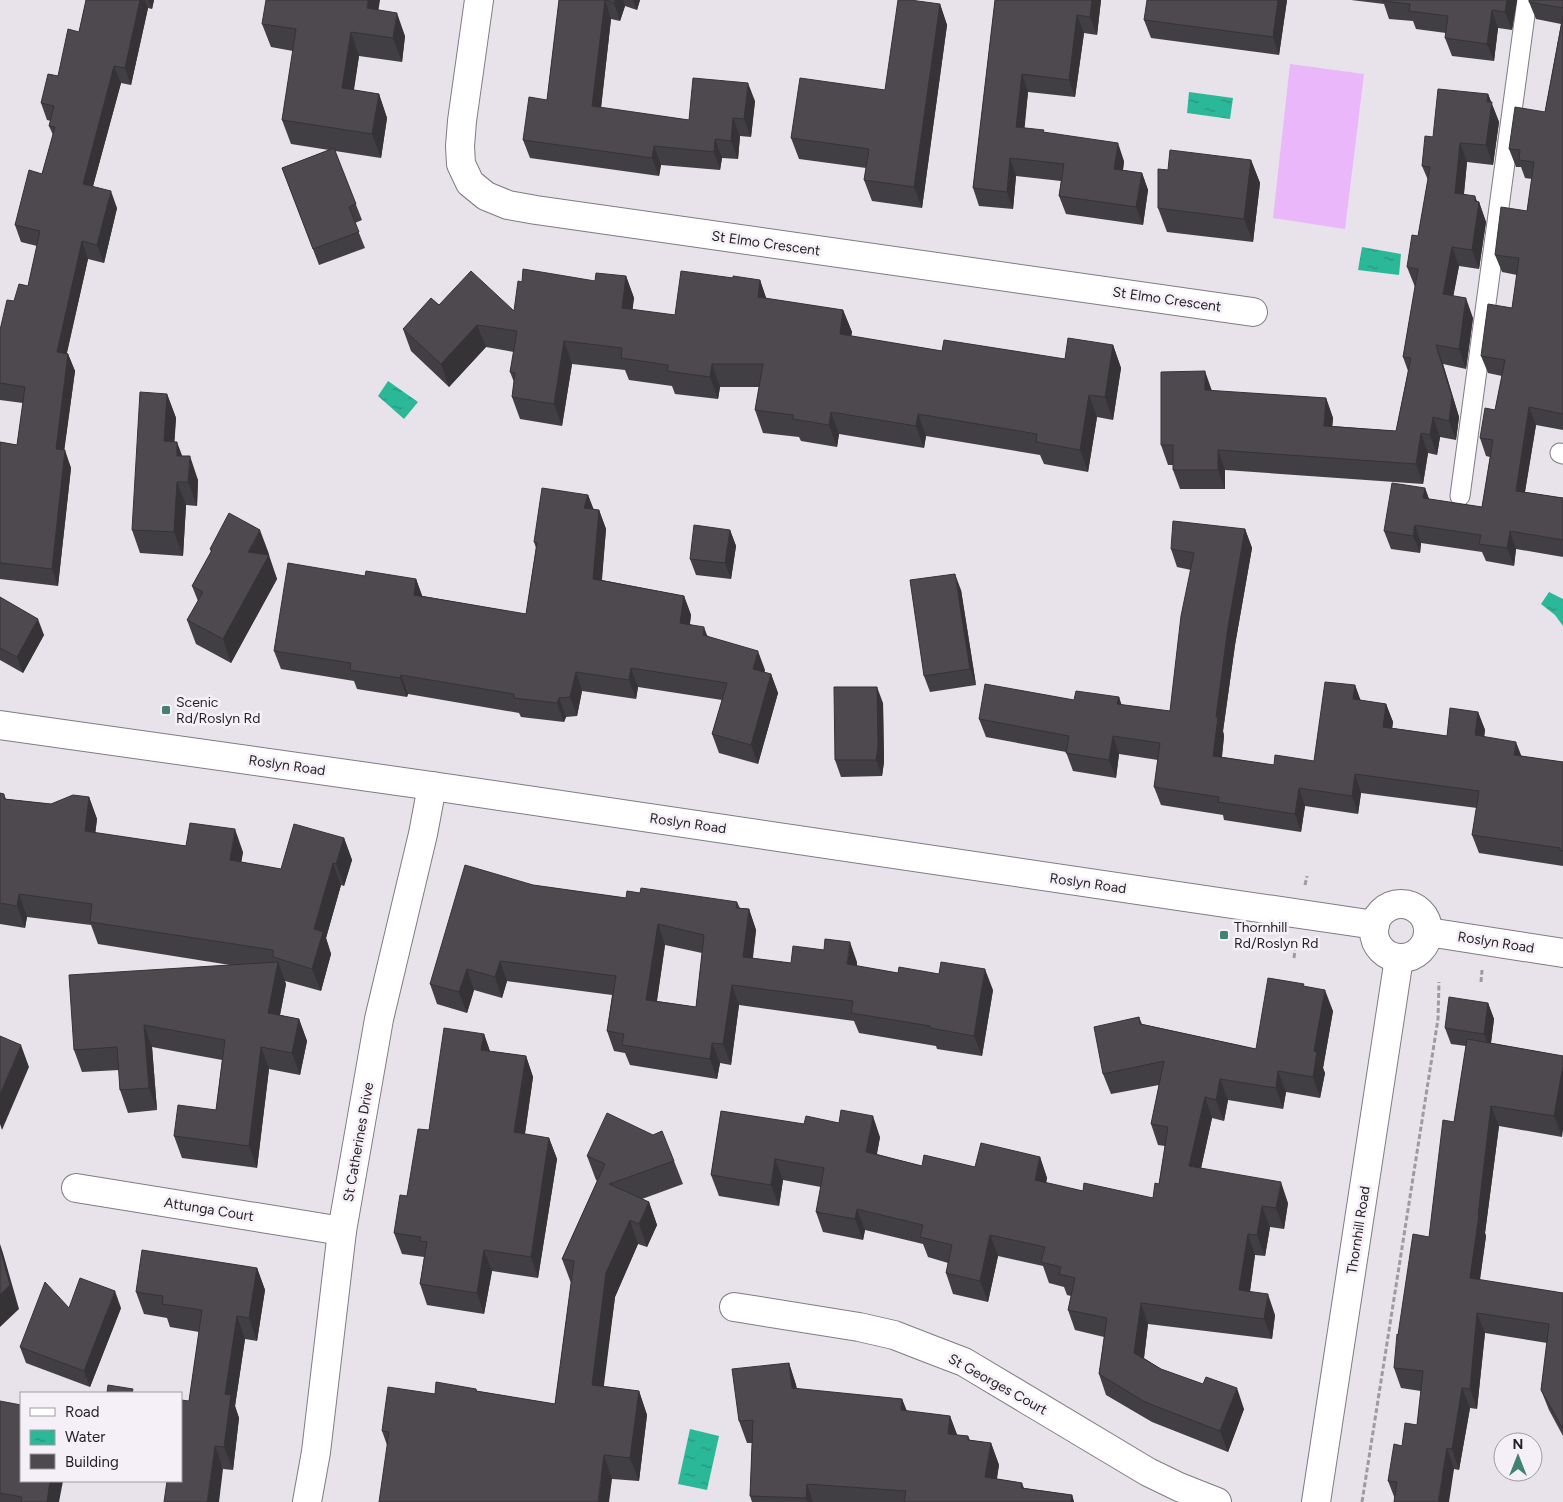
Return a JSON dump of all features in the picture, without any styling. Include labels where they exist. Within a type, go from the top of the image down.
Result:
[{"type":"street","name":"St Elmo Crescent","points":[[479,0],[462,121],[460,156],[470,183],[486,196],[500,202],[536,210],[1253,312]]},
{"type":"street","name":"Roslyn Road","points":[[0,725],[432,786],[1375,925]]},
{"type":"street","name":"St Catherines Drive","points":[[307,1502],[316,1452],[342,1231],[379,1019],[423,834],[432,786]]},
{"type":"street","points":[[1401,904],[1409,905],[1417,909],[1423,916],[1427,923],[1428,932],[1424,946],[1419,952],[1406,958],[1398,958],[1382,951],[1374,934],[1375,925],[1378,917],[1384,910],[1401,904]]},
{"type":"street","name":"Roslyn Road","points":[[1428,932],[1563,953]]},
{"type":"street","name":"Thornhill Road","points":[[1316,1502],[1398,958]]},
{"type":"street","name":"Attunga Court","points":[[76,1188],[342,1231]]},
{"type":"street","name":"St Georges Court","points":[[734,1307],[859,1327],[894,1335],[930,1348],[964,1362],[1148,1472],[1217,1502]]},
{"type":"lane","points":[[1460,496],[1527,0]]},
{"type":"path","points":[[1362,1502],[1438,1019],[1439,982]]},
{"type":"shaded area","points":[[1290,64],[1364,74],[1345,229],[1273,218]]},
{"type":"water","points":[[1189,92],[1233,98],[1230,119],[1187,113]]},
{"type":"water","points":[[1362,247],[1401,254],[1399,275],[1358,270]]},
{"type":"water","points":[[388,381],[418,402],[404,419],[378,396]]},
{"type":"water","points":[[1549,592],[1563,599],[1563,626],[1555,615],[1541,604]]},
{"type":"water","points":[[690,1429],[719,1436],[707,1490],[678,1484]]},
{"type":"building","points":[[86,0],[140,0],[125,68],[114,66],[83,184],[111,191],[97,245],[82,241],[57,352],[68,354],[56,449],[65,450],[52,569],[0,563],[0,442],[17,445],[25,387],[0,383],[0,330],[7,300],[14,301],[19,284],[28,286],[40,231],[15,225],[29,170],[42,174],[55,127],[49,126],[54,106],[41,103],[48,74],[58,76],[68,29],[79,32]]},
{"type":"building","points":[[266,0],[368,0],[367,8],[397,13],[393,38],[351,32],[342,88],[379,94],[372,134],[282,120],[296,29],[262,24]]},
{"type":"building","points":[[559,0],[605,0],[592,106],[689,120],[693,78],[748,83],[744,119],[733,118],[731,141],[715,139],[714,152],[654,146],[652,158],[523,140],[529,97],[547,100]]},
{"type":"building","points":[[898,0],[940,4],[914,187],[864,180],[869,149],[791,138],[800,78],[885,90]]},
{"type":"building","points":[[995,0],[1092,0],[1090,17],[1077,15],[1069,80],[1022,74],[1016,127],[1118,143],[1114,169],[1142,173],[1136,207],[1059,196],[1064,164],[1010,158],[1007,192],[973,188]]},
{"type":"building","points":[[1147,0],[1278,0],[1273,37],[1144,20]]},
{"type":"building","points":[[1383,0],[1507,0],[1505,12],[1492,10],[1487,44],[1445,38],[1448,16],[1409,11],[1410,4]]},
{"type":"building","points":[[1529,0],[1563,0],[1563,8],[1529,2]]},
{"type":"building","points":[[1563,16],[1563,414],[1529,407],[1516,491],[1563,498],[1563,540],[1510,531],[1507,548],[1479,544],[1481,535],[1415,525],[1413,536],[1384,531],[1392,483],[1425,488],[1423,498],[1482,507],[1493,440],[1480,438],[1485,408],[1495,410],[1505,360],[1481,356],[1488,304],[1512,308],[1519,258],[1495,255],[1501,207],[1527,211],[1534,162],[1519,160],[1520,150],[1509,149],[1515,107],[1545,112]]},
{"type":"building","points":[[1438,89],[1488,94],[1487,102],[1492,102],[1486,145],[1460,143],[1455,193],[1475,196],[1475,201],[1479,202],[1472,250],[1452,247],[1443,294],[1466,298],[1459,349],[1436,345],[1452,397],[1449,421],[1433,417],[1430,435],[1421,433],[1416,464],[1218,450],[1218,470],[1173,470],[1173,445],[1161,445],[1161,372],[1205,371],[1205,390],[1326,398],[1324,426],[1396,431],[1411,358],[1403,357],[1418,269],[1407,267],[1412,235],[1418,236],[1430,167],[1422,166],[1425,136],[1433,137]]},
{"type":"building","points":[[334,148],[356,204],[349,207],[359,232],[313,249],[282,168]]},
{"type":"building","points":[[1170,150],[1251,160],[1244,219],[1158,208],[1158,169],[1168,170]]},
{"type":"building","points":[[523,269],[595,281],[596,273],[626,276],[622,308],[675,315],[681,271],[760,280],[758,297],[843,310],[840,334],[942,351],[944,340],[1065,359],[1068,338],[1113,345],[1105,397],[1089,395],[1080,450],[1036,442],[1037,434],[918,414],[916,426],[831,412],[829,425],[793,419],[793,415],[755,410],[763,364],[712,364],[710,377],[667,371],[668,365],[621,358],[622,348],[564,341],[554,404],[512,397],[515,373],[510,372],[517,331],[477,325],[441,364],[403,329],[431,298],[439,305],[471,271],[514,311],[518,281],[522,282]]},
{"type":"building","points":[[140,392],[167,394],[164,441],[177,442],[177,456],[190,456],[188,482],[177,482],[174,532],[132,530]]},
{"type":"building","points":[[542,488],[588,495],[584,508],[599,510],[593,579],[684,596],[680,623],[704,627],[703,635],[758,651],[753,669],[771,674],[751,745],[712,734],[727,683],[631,668],[629,680],[576,672],[570,697],[559,698],[557,703],[514,698],[514,694],[401,675],[400,678],[350,670],[351,663],[274,651],[288,563],[365,576],[366,571],[416,579],[414,595],[526,614],[537,543],[534,542]]},
{"type":"building","points":[[229,513],[260,530],[248,552],[269,555],[223,639],[187,620],[203,592],[192,586],[212,550],[210,549]]},
{"type":"building","points":[[1173,521],[1245,529],[1228,627],[1216,717],[1218,717],[1213,756],[1274,765],[1275,755],[1314,761],[1325,682],[1355,685],[1353,699],[1386,704],[1383,727],[1447,736],[1450,708],[1478,712],[1475,735],[1516,742],[1514,755],[1563,762],[1563,851],[1560,848],[1472,835],[1479,791],[1355,774],[1352,796],[1299,788],[1295,814],[1218,802],[1219,797],[1154,787],[1160,743],[1113,736],[1109,760],[1066,753],[1069,736],[979,719],[985,684],[1074,700],[1076,691],[1119,697],[1117,704],[1170,711],[1181,616],[1194,553],[1171,549]]},
{"type":"building","points":[[694,525],[730,530],[725,563],[690,559]]},
{"type":"building","points":[[955,574],[970,669],[924,676],[910,580]]},
{"type":"building","points":[[0,597],[38,619],[17,657],[0,648]]},
{"type":"building","points":[[834,687],[877,687],[878,746],[876,760],[835,760]]},
{"type":"building","points":[[0,793],[4,794],[4,799],[51,804],[73,795],[89,797],[85,831],[186,846],[190,823],[235,829],[230,860],[281,869],[294,824],[344,838],[336,864],[333,863],[314,929],[323,932],[312,969],[273,957],[273,950],[90,922],[92,904],[19,894],[17,906],[0,903]]},
{"type":"building","points":[[465,865],[533,885],[626,898],[627,891],[640,893],[641,888],[737,902],[736,908],[749,909],[743,957],[791,963],[793,946],[824,950],[825,939],[850,942],[847,964],[898,973],[899,967],[939,974],[941,962],[985,969],[974,1036],[930,1028],[930,1026],[851,1013],[853,1001],[732,985],[723,1044],[712,1043],[710,1059],[622,1045],[624,1034],[607,1031],[616,976],[500,961],[495,977],[467,969],[459,992],[430,984]],"holes":[[[658,924],[704,935],[696,1007],[646,1000]]]},
{"type":"building","points":[[278,962],[268,1013],[299,1019],[292,1053],[261,1047],[249,1146],[174,1136],[178,1105],[216,1110],[225,1040],[144,1025],[149,1088],[120,1090],[117,1047],[74,1050],[69,975]]},
{"type":"building","points":[[1268,978],[1304,984],[1303,986],[1325,990],[1314,1051],[1317,1052],[1313,1077],[1278,1071],[1276,1088],[1220,1079],[1216,1100],[1205,1097],[1189,1166],[1281,1182],[1276,1208],[1262,1206],[1257,1235],[1248,1234],[1239,1290],[1268,1294],[1264,1319],[1141,1303],[1134,1353],[1161,1369],[1203,1384],[1206,1377],[1237,1388],[1220,1431],[1145,1402],[1099,1374],[1107,1318],[1068,1310],[1075,1278],[1059,1274],[1061,1267],[1041,1262],[1045,1247],[990,1235],[980,1281],[946,1273],[952,1245],[920,1237],[923,1225],[857,1209],[855,1219],[816,1212],[824,1168],[775,1159],[771,1185],[711,1175],[721,1111],[804,1124],[806,1116],[839,1123],[841,1110],[873,1116],[866,1152],[922,1166],[924,1155],[975,1167],[981,1143],[1040,1157],[1035,1180],[1083,1191],[1084,1183],[1153,1198],[1155,1183],[1159,1184],[1168,1127],[1151,1124],[1164,1061],[1103,1074],[1094,1027],[1139,1017],[1140,1024],[1256,1049]]},
{"type":"building","points":[[1449,997],[1488,1003],[1484,1034],[1445,1028]]},
{"type":"building","points":[[444,1028],[484,1034],[481,1050],[526,1056],[514,1132],[549,1138],[531,1257],[484,1250],[477,1293],[420,1284],[427,1242],[420,1241],[421,1237],[394,1233],[400,1195],[407,1196],[418,1129],[429,1130]]},
{"type":"building","points":[[0,1036],[21,1045],[0,1094]]},
{"type":"building","points":[[1467,1039],[1563,1056],[1554,1116],[1491,1106],[1470,1278],[1563,1293],[1563,1429],[1541,1390],[1549,1324],[1477,1313],[1470,1389],[1462,1388],[1452,1449],[1447,1448],[1438,1502],[1394,1502],[1397,1482],[1388,1481],[1394,1444],[1402,1446],[1405,1423],[1417,1425],[1423,1371],[1394,1368],[1397,1334],[1413,1234],[1429,1237],[1443,1120],[1454,1122]]},
{"type":"building","points":[[607,1113],[653,1135],[662,1131],[674,1161],[609,1184],[649,1202],[639,1224],[630,1220],[606,1273],[592,1385],[639,1391],[630,1458],[604,1455],[598,1502],[379,1502],[389,1432],[382,1431],[388,1387],[435,1394],[436,1382],[476,1389],[476,1391],[555,1404],[574,1261],[562,1259],[605,1164],[587,1156]]},
{"type":"building","points":[[0,1248],[10,1285],[0,1295]]},
{"type":"building","points":[[142,1250],[257,1268],[249,1318],[237,1316],[225,1394],[231,1395],[224,1447],[215,1446],[207,1502],[164,1502],[167,1482],[182,1482],[182,1400],[189,1401],[202,1310],[162,1304],[163,1296],[136,1292]]},
{"type":"building","points":[[80,1278],[115,1291],[84,1371],[20,1347],[45,1282],[69,1308]]},
{"type":"building","points":[[789,1363],[792,1388],[902,1399],[901,1410],[950,1416],[948,1434],[968,1436],[968,1440],[991,1443],[985,1477],[1022,1483],[1021,1488],[1072,1495],[1071,1502],[904,1502],[906,1491],[807,1484],[806,1498],[750,1496],[753,1420],[739,1421],[732,1369]]},
{"type":"building","points":[[108,1385],[133,1389],[132,1392],[107,1392]]},
{"type":"building","points":[[0,1401],[20,1405],[20,1482],[50,1482],[47,1502],[21,1502],[22,1497],[0,1493]]},
{"type":"place","name":"Scenic Rd/Roslyn Rd","points":[[166,710]]},
{"type":"place","name":"Thornhill Rd/Roslyn Rd","points":[[1224,935]]}]
